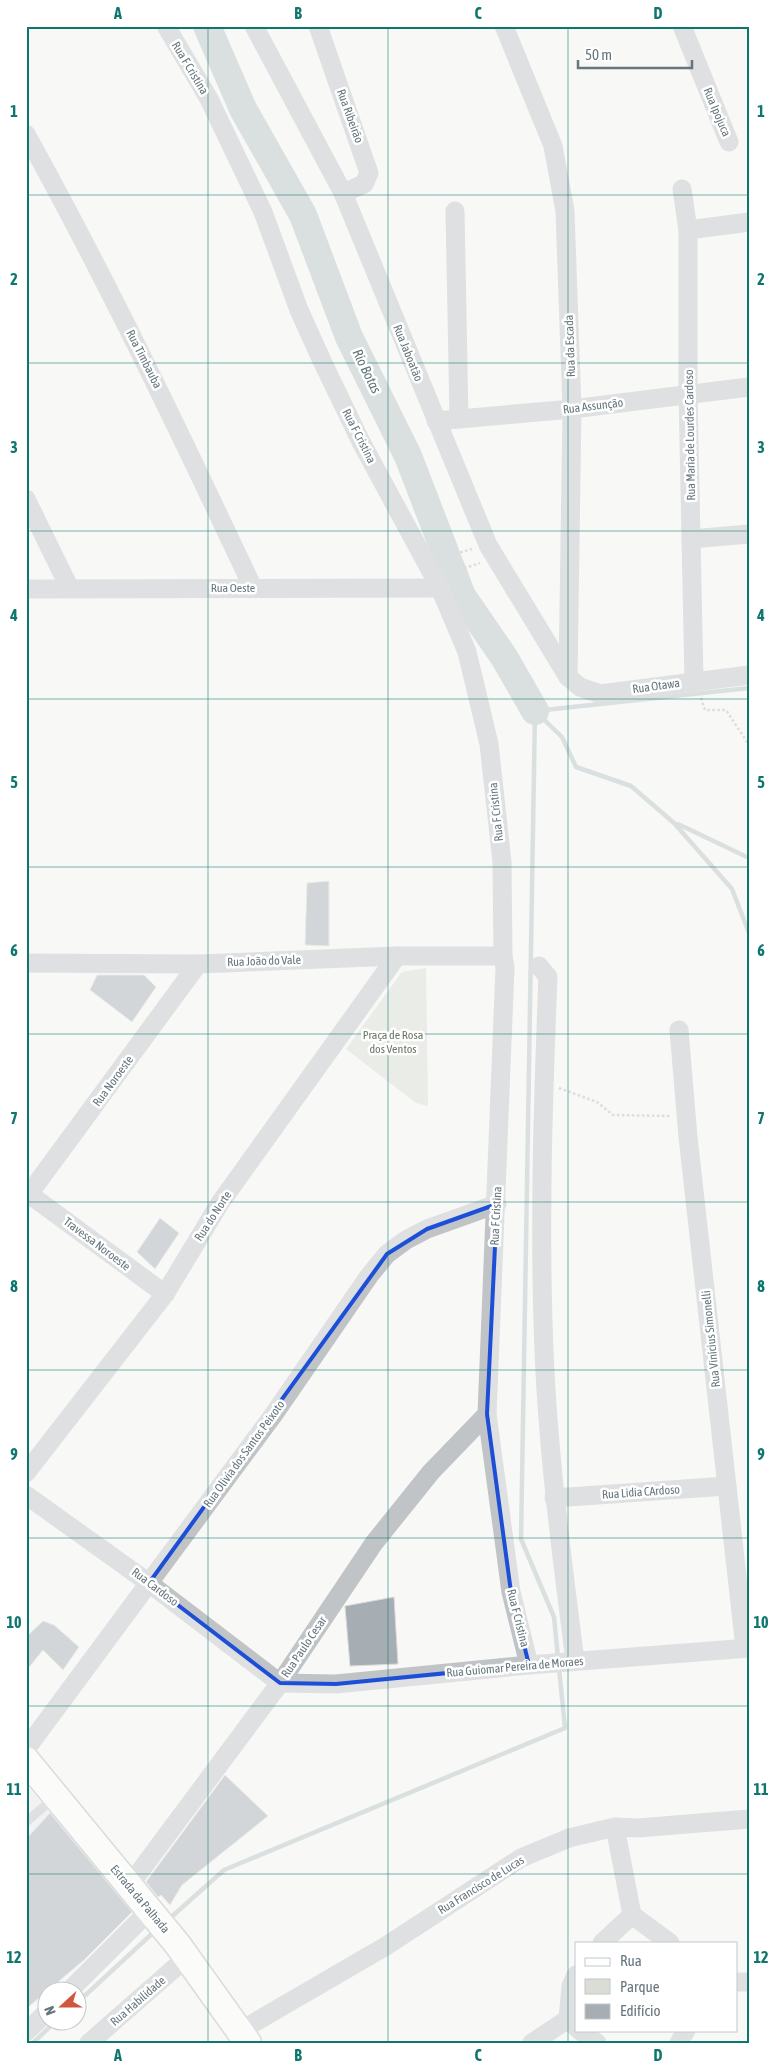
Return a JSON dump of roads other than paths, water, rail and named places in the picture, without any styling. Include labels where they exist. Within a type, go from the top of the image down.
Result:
[{"type":"main road","name":"Estrada da Palhada","points":[[26,1760],[151,1912],[244,2037]]},
{"type":"street","name":"Rua F Cristina","points":[[166,26],[209,99],[263,212],[299,310],[361,442],[425,562],[444,580],[467,652],[489,744],[502,862],[503,956],[505,968],[497,1204],[487,1414],[509,1583],[534,1665]]},
{"type":"street","name":"Rua Jaboatão","points":[[254,26],[343,193],[488,545],[568,677]]},
{"type":"street","name":"Rua Ribeirão","points":[[318,26],[368,172],[364,184],[343,193]]},
{"type":"street","name":"Rua da Escada","points":[[504,26],[553,146],[562,184],[567,236],[572,409],[568,677]]},
{"type":"street","name":"Rua Ipojuca","points":[[682,26],[729,142]]},
{"type":"street","name":"Rua Timbauba","points":[[26,134],[66,206],[161,393],[252,588]]},
{"type":"street","name":"Rua Maria de Lourdes Cardoso","points":[[682,189],[688,230],[688,394],[694,681]]},
{"type":"street","points":[[455,211],[459,419]]},
{"type":"street","points":[[688,230],[749,222]]},
{"type":"street","name":"Rua Assunção","points":[[436,421],[572,409],[749,387]]},
{"type":"street","points":[[26,499],[69,587]]},
{"type":"street","points":[[691,539],[749,534]]},
{"type":"street","name":"Rua Oeste","points":[[26,589],[69,587],[252,588],[444,580]]},
{"type":"street","name":"Rua Otawa","points":[[568,677],[580,687],[600,694],[749,675]]},
{"type":"street","name":"Rua João do Vale","points":[[26,963],[198,964],[397,956],[503,956]]},
{"type":"street","name":"Rua do Norte","points":[[26,1473],[165,1294],[220,1203],[397,956]]},
{"type":"street","name":"Rua Noroeste","points":[[28,1196],[198,964]]},
{"type":"street","points":[[539,966],[548,977],[544,1083],[544,1350],[554,1498],[571,1662]]},
{"type":"street","name":"Rua Vinícius Simonelli","points":[[679,1030],[688,1137],[747,1648]]},
{"type":"street","name":"Travessa Noroeste","points":[[28,1196],[165,1294]]},
{"type":"street","name":"Rua Olivia dos Santos Peixoto","points":[[26,1749],[274,1414],[369,1276],[387,1254],[406,1240],[426,1229],[497,1204]]},
{"type":"street","name":"Rua Paulo Cesar","points":[[129,1886],[280,1683],[374,1543],[431,1472],[487,1414]]},
{"type":"street","name":"Rua Lidia CArdoso","points":[[554,1498],[727,1486]]},
{"type":"street","name":"Rua Cardoso","points":[[26,1495],[149,1583],[280,1683]]},
{"type":"street","name":"Rua Guiomar Pereira de Moraes","points":[[280,1683],[336,1684],[534,1665],[747,1648]]},
{"type":"street","name":"Rua Francisco de Lucas","points":[[244,2037],[521,1858],[569,1838],[615,1827],[638,1828],[749,1819]]},
{"type":"street","points":[[615,1827],[627,1919]]},
{"type":"street","points":[[78,1982],[151,1912]]},
{"type":"street","points":[[603,1942],[627,1919]]},
{"type":"street","points":[[627,1919],[668,1942]]},
{"type":"street","name":"Rua Habilidade","points":[[89,2043],[182,1952]]},
{"type":"street","points":[[532,2043],[574,2026],[571,1986],[575,1977]]},
{"type":"street","points":[[26,2032],[38,2021]]},
{"type":"street","points":[[582,2032],[597,2043]]},
{"type":"lane","points":[[26,1822],[56,1796]]},
{"type":"waterway","name":"Rio Botas","points":[[207,26],[243,109],[303,215],[349,337],[408,456],[462,596],[504,657],[535,711]]},
{"type":"waterway","points":[[535,711],[749,688]]},
{"type":"waterway","points":[[535,711],[521,1539],[554,1617],[558,1658]]},
{"type":"waterway","points":[[535,711],[562,737],[576,767],[631,786],[674,823],[732,889],[749,933]]},
{"type":"waterway","points":[[678,824],[749,858]]},
{"type":"waterway","points":[[168,1920],[224,1870],[565,1728],[559,1668]]},
{"type":"waterway","points":[[88,1993],[156,1930]]},
{"type":"waterway","points":[[33,2043],[45,2032]]},
{"type":"park label","name":"Praça de Rosa dos Ventos","points":[[393,1042]]}]
